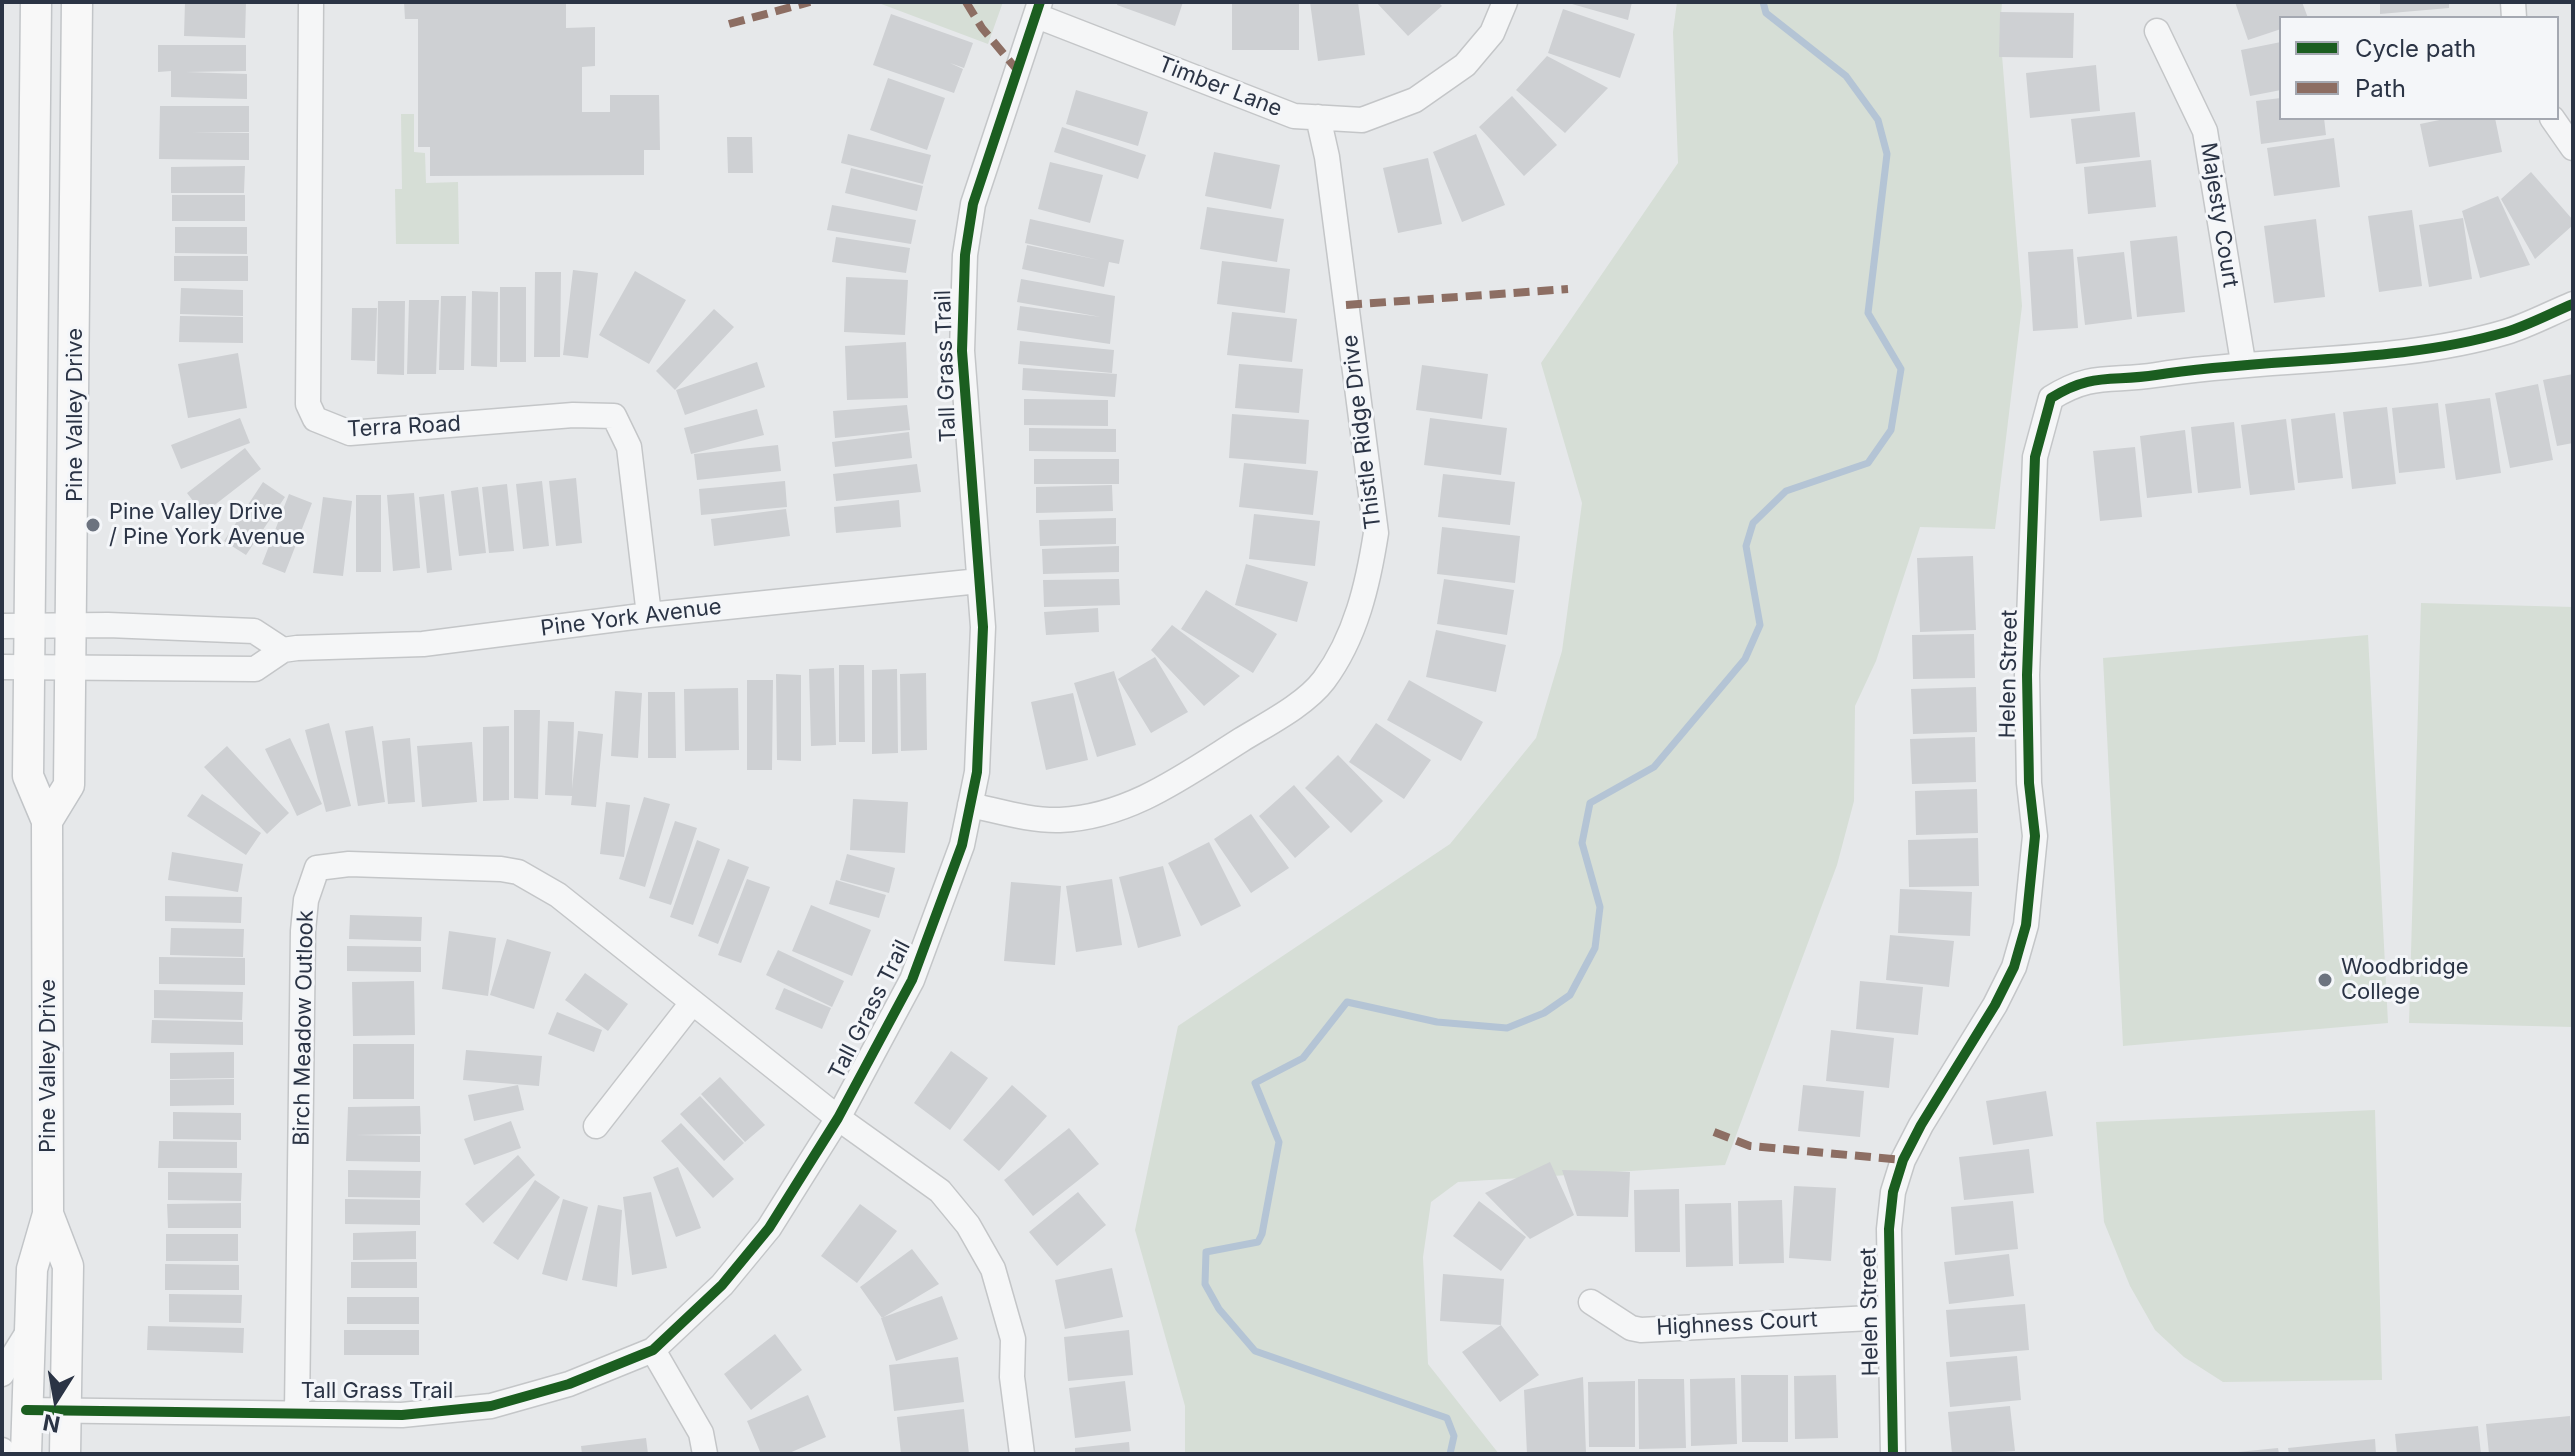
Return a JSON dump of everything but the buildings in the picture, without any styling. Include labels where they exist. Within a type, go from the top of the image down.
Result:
[{"type":"main road","name":"Pine Valley Drive","points":[[26,1454],[32,1269],[48,1214],[47,821],[28,776],[15,668],[36,2]]},
{"type":"main road","name":"Pine Valley Drive","points":[[47,821],[69,785],[77,2]]},
{"type":"main road","name":"Pine Valley Drive","points":[[48,1214],[68,1266],[65,1454]]},
{"type":"street","name":"Terra Road","points":[[311,2],[308,404],[315,419],[350,433],[573,415],[614,416],[629,447],[649,615]]},
{"type":"street","name":"Timber Lane","points":[[1038,9],[1294,116],[1362,120],[1415,100],[1465,65],[1492,33],[1505,2]]},
{"type":"street","name":"Tall Grass Trail","points":[[26,1410],[402,1415],[491,1406],[569,1384],[653,1350],[693,1315],[749,1255],[838,1118],[912,980],[951,881],[970,805],[980,744],[983,627],[962,351],[965,255],[980,177],[1038,9]]},
{"type":"street","name":"Majesty Court","points":[[2157,31],[2205,131],[2243,362]]},
{"type":"street","name":"Thistle Ridge Drive","points":[[970,805],[1057,820],[1126,807],[1161,790],[1281,714],[1323,682],[1346,641],[1368,587],[1376,533],[1327,157],[1318,117]]},
{"type":"street","points":[[2553,120],[2573,148]]},
{"type":"street","name":"Helen Street","points":[[1893,1454],[1889,1229],[1893,1192],[1903,1160],[1944,1085],[1995,1005],[2014,967],[2026,925],[2035,836],[2029,783],[2027,675],[2035,457],[2051,398],[2090,379],[2146,376],[2243,362],[2288,361],[2445,346],[2507,331],[2573,304]]},
{"type":"street","name":"Pine York Avenue","points":[[15,668],[255,669],[283,650],[423,644],[649,615],[979,581]]},
{"type":"street","points":[[16,626],[254,631],[283,650]]},
{"type":"street","name":"Birch Meadow Outlook","points":[[297,1412],[303,931],[306,900],[317,868],[349,864],[518,872],[558,895],[592,920],[838,1118],[940,1191],[981,1245],[993,1269],[1013,1339],[1012,1377],[1022,1454]]},
{"type":"street","points":[[596,1126],[692,1003]]},
{"type":"street","name":"Highness Court","points":[[1591,1302],[1631,1328],[1641,1330],[1890,1317]]},
{"type":"street","points":[[2,1374],[28,1332]]},
{"type":"street","points":[[653,1350],[696,1423],[705,1454]]},
{"type":"shaded area","points":[[876,2],[1003,2],[988,44]]},
{"type":"shaded area","points":[[1677,2],[2002,2],[2000,30],[2022,306],[1995,529],[1920,527],[1876,661],[1855,706],[1854,801],[1837,865],[1725,1165],[1458,1182],[1431,1202],[1423,1257],[1428,1364],[1499,1454],[1185,1454],[1185,1406],[1135,1230],[1178,1026],[1450,844],[1536,738],[1562,651],[1582,503],[1541,363],[1678,163],[1673,32]]},
{"type":"shaded area","points":[[401,114],[414,114],[414,152],[425,153],[426,183],[458,182],[459,244],[396,244],[395,189],[402,189]]},
{"type":"shaded area","points":[[2421,603],[2573,607],[2573,1027],[2409,1023]]},
{"type":"shaded area","points":[[2368,635],[2388,1023],[2123,1046],[2103,658]]},
{"type":"shaded area","points":[[2375,1110],[2382,1380],[2223,1382],[2184,1357],[2155,1330],[2130,1286],[2104,1222],[2096,1122]]},
{"type":"waterway","points":[[1450,1454],[1454,1436],[1447,1418],[1255,1351],[1219,1309],[1205,1284],[1206,1252],[1258,1242],[1279,1142],[1255,1083],[1303,1058],[1347,1002],[1437,1022],[1507,1028],[1544,1013],[1570,995],[1595,948],[1600,907],[1582,843],[1590,803],[1654,767],[1745,659],[1760,625],[1746,546],[1753,523],[1786,491],[1868,463],[1891,430],[1901,369],[1868,313],[1887,154],[1878,120],[1846,76],[1766,13],[1763,2]]},
{"type":"marked path","points":[[729,24],[810,2]]},
{"type":"marked path","points":[[966,2],[982,28],[1018,71]]},
{"type":"marked path","points":[[1346,305],[1568,289]]},
{"type":"marked path","points":[[1714,1132],[1750,1146],[1903,1160]]},
{"type":"cycle path","points":[[26,1410],[402,1415],[491,1406],[569,1384],[653,1350],[722,1285],[769,1228],[838,1118],[912,980],[962,845],[977,772],[983,627],[962,351],[965,255],[973,204],[1040,2]]},
{"type":"cycle path","points":[[1893,1454],[1889,1229],[1893,1192],[1903,1160],[1921,1125],[1995,1005],[2014,967],[2026,925],[2035,836],[2029,783],[2027,675],[2035,457],[2051,398],[2079,384],[2102,379],[2422,350],[2515,329],[2573,304]]},
{"type":"place","name":"Pine Valley Drive / Pine York Avenue","points":[[93,525]]},
{"type":"place","name":"Woodbridge College","points":[[2325,980]]}]
